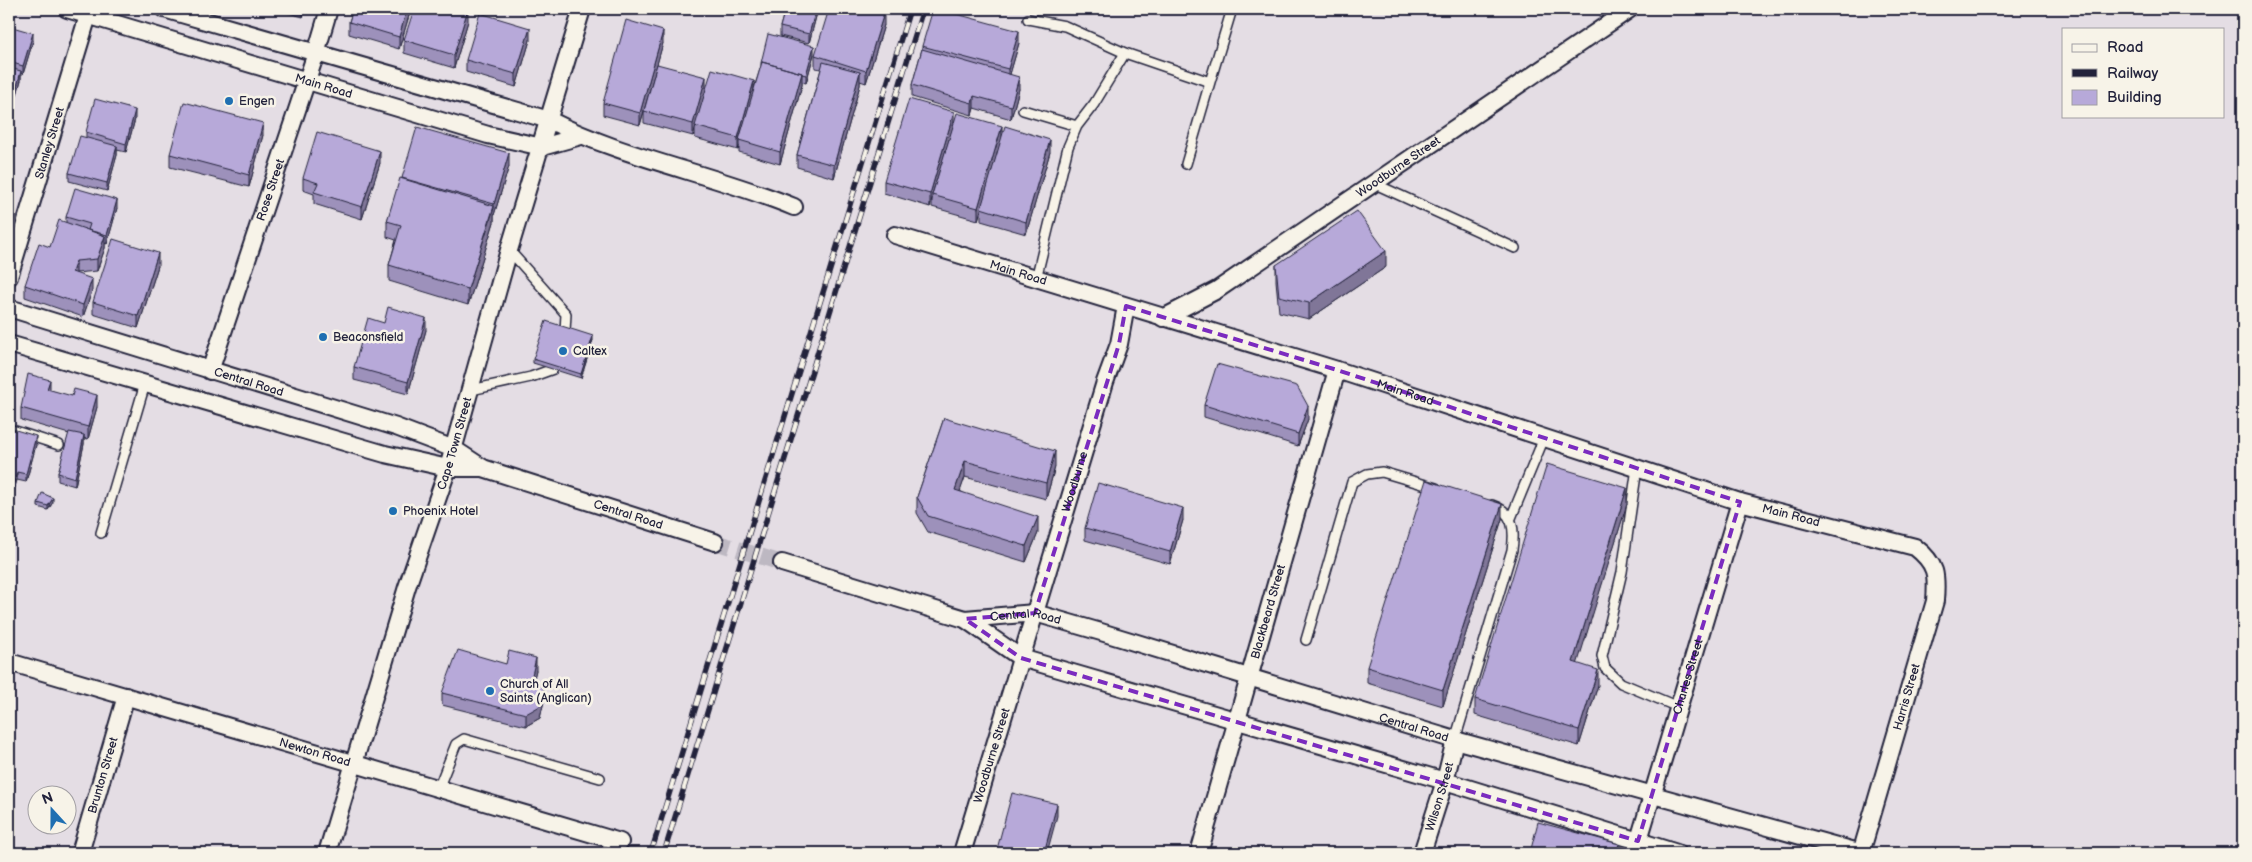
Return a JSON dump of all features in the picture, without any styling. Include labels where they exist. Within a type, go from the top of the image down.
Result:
[{"type":"street","name":"Main Road","points":[[67,9],[89,12],[305,82],[488,135],[542,147],[581,136]]},
{"type":"street","points":[[164,9],[316,52],[500,108],[548,120],[581,136],[759,193],[794,207]]},
{"type":"street","name":"Rose Street","points":[[210,371],[329,9]]},
{"type":"street","name":"Cape Town Street","points":[[327,853],[408,587],[454,449],[509,250],[542,147],[548,120],[582,9]]},
{"type":"street","name":"Woodburne Street","points":[[1163,318],[1217,290],[1373,182],[1630,9]]},
{"type":"street","name":"Stanley Street","points":[[9,276],[89,12]]},
{"type":"street","name":"Main Road","points":[[895,234],[1036,279],[1337,370],[1740,502],[1915,547]]},
{"type":"street","name":"Woodburne","points":[[1021,658],[1105,382],[1119,344],[1126,306]]},
{"type":"street","name":"Central Road","points":[[9,308],[396,427],[454,449],[483,468],[716,542]]},
{"type":"street","name":"Central Road","points":[[9,344],[385,454],[448,468],[483,468]]},
{"type":"street","name":"Blackbeard Street","points":[[1198,853],[1337,370]]},
{"type":"street","name":"Charles Street","points":[[1637,847],[1740,502]]},
{"type":"street","name":"Harris Street","points":[[1862,853],[1935,601],[1936,581],[1933,567],[1927,556],[1915,547]]},
{"type":"street","name":"Central Road","points":[[782,563],[965,619],[1021,658],[1445,781],[1637,847],[1677,853]]},
{"type":"street","name":"Central Road","points":[[965,619],[1035,613],[1455,740],[1862,853]]},
{"type":"street","name":"Woodburne Street","points":[[962,853],[1021,658]]},
{"type":"street","name":"Newton Road","points":[[9,662],[620,842]]},
{"type":"street","name":"Brunton Street","points":[[80,853],[126,696]]},
{"type":"street","name":"Wilson Street","points":[[1422,853],[1445,781],[1455,740]]},
{"type":"lane","points":[[1186,164],[1232,9]]},
{"type":"lane","points":[[1028,19],[1065,26],[1125,53],[1210,82]]},
{"type":"lane","points":[[1036,279],[1068,147],[1077,126],[1094,104],[1125,53]]},
{"type":"lane","points":[[1023,110],[1077,126]]},
{"type":"lane","points":[[1373,182],[1516,248]]},
{"type":"lane","points":[[509,250],[566,314],[565,331]]},
{"type":"lane","points":[[470,390],[531,377],[553,369]]},
{"type":"lane","points":[[101,533],[145,384]]},
{"type":"lane","points":[[9,429],[59,445]]},
{"type":"lane","points":[[1455,740],[1512,550],[1514,533],[1511,518],[1544,438]]},
{"type":"lane","points":[[1636,468],[1622,572],[1608,621],[1602,656],[1605,668],[1621,683],[1678,707]]},
{"type":"lane","points":[[1306,640],[1352,482],[1367,474],[1382,472],[1445,491]]},
{"type":"lane","points":[[1480,502],[1498,507],[1511,518]]},
{"type":"lane","points":[[438,789],[456,744],[464,739],[600,778]]},
{"type":"highlighted area","points":[[1126,306],[1337,370],[1740,502],[1638,841],[1021,658],[965,619],[1035,613],[1119,344]]},
{"type":"building","points":[[353,9],[407,9],[399,37],[349,22]]},
{"type":"building","points":[[414,9],[468,9],[454,55],[404,40]]},
{"type":"building","points":[[785,9],[816,9],[809,34],[780,27]]},
{"type":"building","points":[[829,9],[869,9],[884,13],[866,71],[815,55]]},
{"type":"building","points":[[933,9],[1019,31],[1008,69],[922,46]]},
{"type":"building","points":[[480,13],[530,28],[516,74],[466,60]]},
{"type":"building","points":[[626,20],[663,31],[640,113],[603,103]]},
{"type":"building","points":[[9,26],[33,33],[23,66],[9,62]]},
{"type":"building","points":[[768,34],[814,46],[806,75],[761,63]]},
{"type":"building","points":[[922,49],[1019,77],[1011,106],[974,96],[972,103],[912,85]]},
{"type":"building","points":[[762,62],[802,73],[780,152],[739,140]]},
{"type":"building","points":[[823,62],[860,72],[834,165],[797,155]]},
{"type":"building","points":[[657,64],[706,77],[693,124],[644,111]]},
{"type":"building","points":[[9,68],[21,71],[12,105],[9,104]]},
{"type":"building","points":[[712,69],[754,81],[738,138],[695,126]]},
{"type":"building","points":[[95,99],[135,110],[126,144],[86,132]]},
{"type":"building","points":[[909,99],[954,112],[930,194],[884,181]]},
{"type":"building","points":[[184,102],[263,123],[249,175],[170,154]]},
{"type":"building","points":[[957,113],[1002,126],[978,208],[932,195]]},
{"type":"building","points":[[9,114],[14,115],[9,132]]},
{"type":"building","points":[[1005,126],[1050,140],[1026,222],[981,208]]},
{"type":"building","points":[[417,127],[509,153],[494,204],[402,178]]},
{"type":"building","points":[[317,132],[380,151],[362,207],[314,192],[318,183],[303,178]]},
{"type":"building","points":[[80,136],[117,146],[107,183],[69,173]]},
{"type":"building","points":[[400,178],[494,206],[468,289],[389,265],[401,225],[387,221]]},
{"type":"building","points":[[75,188],[117,200],[107,235],[88,230],[90,224],[66,217]]},
{"type":"building","points":[[1357,211],[1386,251],[1309,303],[1279,296],[1276,265]]},
{"type":"building","points":[[59,220],[105,236],[97,259],[76,261],[72,272],[92,279],[83,305],[25,285],[39,243],[50,247]]},
{"type":"building","points":[[113,239],[158,253],[138,316],[93,302]]},
{"type":"building","points":[[388,307],[426,318],[408,382],[354,367],[368,318],[384,323]]},
{"type":"building","name":"Caltex","points":[[546,321],[593,336],[581,374],[533,359]]},
{"type":"building","points":[[1217,364],[1297,386],[1308,406],[1298,434],[1204,405]]},
{"type":"building","points":[[28,374],[50,380],[47,389],[72,396],[74,389],[97,395],[88,427],[21,408]]},
{"type":"building","points":[[944,418],[1055,451],[1046,483],[965,461],[955,490],[1038,517],[1026,546],[928,516],[917,497]]},
{"type":"building","points":[[9,428],[36,436],[26,474],[17,472],[12,488],[9,487]]},
{"type":"building","points":[[69,432],[84,435],[75,478],[58,473]]},
{"type":"building","points":[[1547,464],[1627,488],[1573,662],[1598,670],[1579,730],[1475,699]]},
{"type":"building","points":[[1426,480],[1502,504],[1443,690],[1367,667]]},
{"type":"building","points":[[1098,483],[1183,508],[1170,552],[1085,528]]},
{"type":"building","points":[[42,493],[53,498],[48,506],[38,503]]},
{"type":"building","points":[[458,650],[506,664],[509,651],[536,658],[532,675],[544,689],[540,706],[526,714],[442,693]]},
{"type":"building","points":[[1012,793],[1057,804],[1044,853],[996,853]]},
{"type":"building","points":[[1538,822],[1619,844],[1616,853],[1530,853]]},
{"type":"tunnel","points":[[715,542],[782,563]]},
{"type":"railway","points":[[651,853],[910,9]]},
{"type":"railway","points":[[664,853],[923,9]]},
{"type":"place","name":"Engen","points":[[229,101]]},
{"type":"place","name":"Beaconsfield","points":[[323,337]]},
{"type":"place","name":"Caltex","points":[[563,351]]},
{"type":"place","name":"Phoenix Hotel","points":[[393,511]]},
{"type":"place","name":"Church of All Saints (Anglican)","points":[[490,691]]}]
